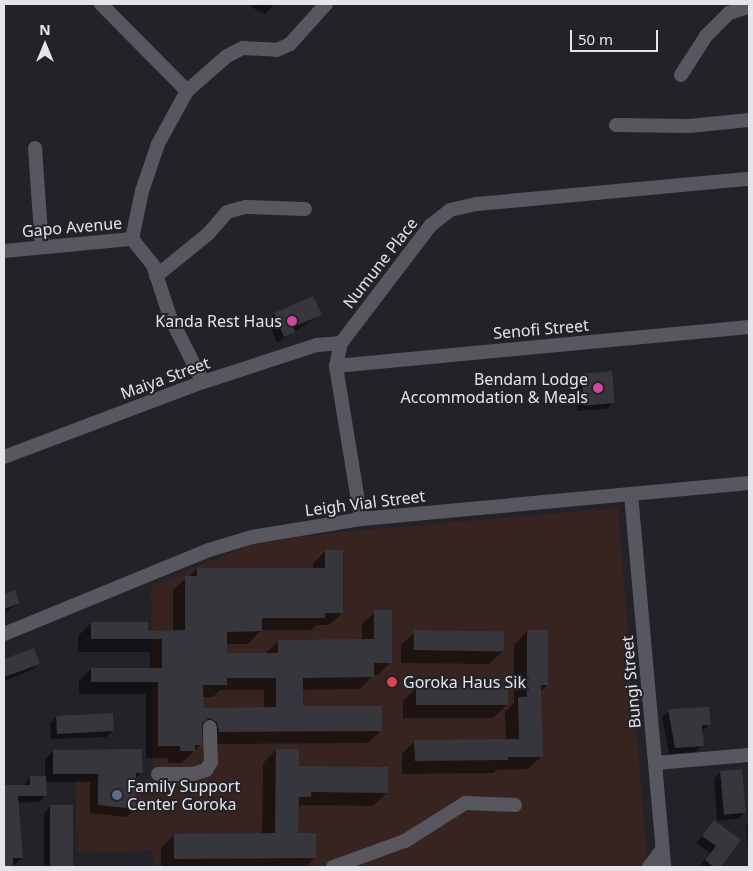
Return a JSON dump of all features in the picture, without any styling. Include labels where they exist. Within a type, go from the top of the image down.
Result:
[{"type":"street","points":[[101,4],[187,91]]},
{"type":"street","points":[[132,238],[142,191],[158,144],[187,91],[227,56],[243,48],[277,50],[290,44],[326,4]]},
{"type":"street","points":[[681,75],[706,36],[729,13],[749,7]]},
{"type":"street","points":[[616,125],[690,126],[749,120]]},
{"type":"street","points":[[35,148],[42,247]]},
{"type":"street","name":"Numune Place","points":[[361,519],[336,366],[341,343],[431,225],[450,210],[477,204],[749,179]]},
{"type":"street","points":[[156,276],[208,234],[227,212],[246,207],[306,209]]},
{"type":"street","name":"Gapo Avenue","points":[[4,251],[132,238],[153,265],[170,317],[203,382]]},
{"type":"street","name":"Senofi Street","points":[[336,366],[749,327]]},
{"type":"street","name":"Maiya Street","points":[[4,457],[203,382],[318,345],[341,343]]},
{"type":"street","name":"Leigh Vial Street","points":[[4,634],[209,550],[252,537],[361,519],[749,483]]},
{"type":"street","name":"Bungi Street","points":[[631,494],[664,867]]},
{"type":"street","points":[[158,774],[193,774],[206,770],[211,762],[210,727]]},
{"type":"street","points":[[656,763],[749,755]]},
{"type":"street","points":[[333,867],[405,841],[466,803],[515,805]]},
{"type":"street","points":[[649,867],[662,850]]},
{"type":"shaded area","name":"Goroka Haus Sik","points":[[618,508],[648,867],[154,867],[153,851],[77,853],[75,781],[153,779],[151,586],[256,542],[352,531]]},
{"type":"building","name":"Kanda Rest Haus","points":[[313,296],[322,315],[293,327],[295,332],[284,337],[274,313]]},
{"type":"building","name":"Bendam Lodge Accommodation & Meals","points":[[612,371],[615,403],[584,406],[581,374]]},
{"type":"building","points":[[325,550],[343,550],[343,613],[325,613],[325,618],[262,618],[262,631],[227,632],[227,653],[278,653],[278,640],[374,639],[374,610],[392,610],[392,663],[374,663],[374,677],[303,678],[303,706],[382,706],[382,731],[219,732],[217,722],[209,718],[202,723],[202,745],[195,745],[195,751],[180,751],[180,746],[158,746],[158,682],[91,682],[91,668],[162,668],[162,639],[91,639],[91,622],[148,622],[148,631],[185,630],[185,576],[197,576],[197,568],[325,568]],"holes":[[[227,678],[276,678],[276,707],[204,708],[203,685],[227,685]]]},
{"type":"building","points":[[15,590],[20,603],[4,609],[4,594]]},
{"type":"building","points":[[414,630],[504,632],[504,652],[414,650]]},
{"type":"building","points":[[527,630],[548,630],[548,685],[541,685],[543,757],[508,757],[508,760],[415,761],[414,740],[519,739],[518,697],[527,697]]},
{"type":"building","points":[[34,648],[40,664],[4,677],[4,659]]},
{"type":"building","points":[[416,687],[508,687],[508,705],[416,705]]},
{"type":"building","points":[[709,707],[711,725],[702,725],[704,746],[675,748],[668,709]]},
{"type":"building","points":[[113,713],[114,731],[57,734],[56,716]]},
{"type":"building","points":[[142,749],[143,773],[136,773],[136,809],[98,805],[98,774],[53,774],[53,750]]},
{"type":"building","points":[[276,749],[299,749],[299,766],[388,767],[388,793],[311,792],[311,797],[299,797],[298,833],[316,833],[316,858],[174,859],[174,834],[275,833]]},
{"type":"building","points":[[742,769],[746,813],[724,815],[720,771]]},
{"type":"building","points":[[30,776],[46,776],[47,796],[18,796],[23,858],[13,858],[13,867],[4,867],[4,785],[30,785]]},
{"type":"building","points":[[50,805],[73,805],[73,867],[50,867]]},
{"type":"building","points":[[714,820],[741,840],[721,867],[714,867],[705,860],[716,846],[702,836]]},
{"type":"place","name":"Kanda Rest Haus","points":[[292,321]]},
{"type":"place","name":"Bendam Lodge Accommodation & Meals","points":[[598,388]]},
{"type":"place","name":"Goroka Haus Sik","points":[[392,682]]},
{"type":"place","name":"Family Support Center Goroka","points":[[117,795]]}]
